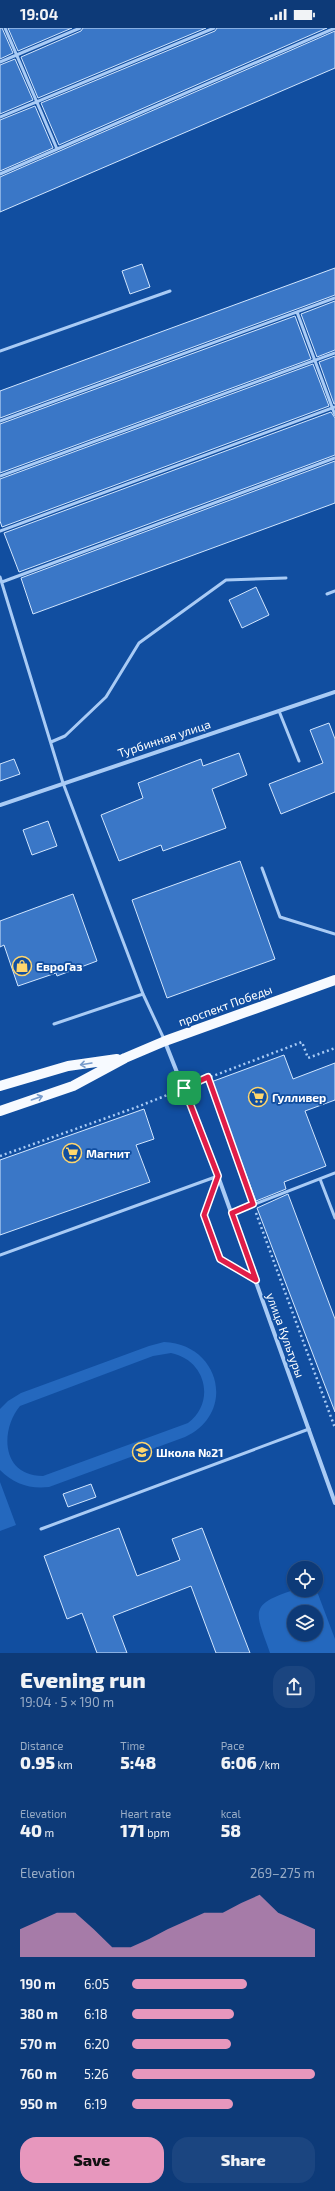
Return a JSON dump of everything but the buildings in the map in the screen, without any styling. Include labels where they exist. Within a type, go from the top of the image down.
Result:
[{"type":"main road","name":"проспект Победы","points":[[0,1111],[74,1086],[125,1058],[165,1041],[335,980]]},
{"type":"main road","name":"проспект Победы","points":[[0,1086],[68,1066],[125,1058]]},
{"type":"street","name":"Турбинная улица","points":[[0,805],[63,782],[335,692]]},
{"type":"street","name":"улица Культуры","points":[[165,1041],[232,1213],[335,1503]]},
{"type":"lane","points":[[5,28],[57,149]]},
{"type":"lane","points":[[0,62],[80,28]]},
{"type":"lane","points":[[0,118],[214,28]]},
{"type":"lane","points":[[0,174],[335,28]]},
{"type":"lane","points":[[0,351],[170,291]]},
{"type":"lane","points":[[0,421],[335,298]]},
{"type":"lane","points":[[297,312],[334,408],[335,415]]},
{"type":"lane","points":[[0,476],[335,353]]},
{"type":"lane","points":[[0,531],[334,408]]},
{"type":"lane","points":[[2,582],[335,458]]},
{"type":"lane","points":[[0,577],[63,782],[144,994],[165,1041]]},
{"type":"lane","points":[[51,742],[65,736],[106,697],[139,643],[226,580],[286,578]]},
{"type":"lane","points":[[327,594],[335,592]]},
{"type":"lane","points":[[279,710],[299,761]]},
{"type":"lane","points":[[262,868],[280,917],[335,934]]},
{"type":"lane","points":[[54,1024],[144,994]]},
{"type":"lane","points":[[232,1213],[335,1173]]},
{"type":"lane","points":[[0,1255],[218,1176]]},
{"type":"lane","points":[[218,1176],[204,1215],[220,1259],[256,1280]]},
{"type":"lane","points":[[320,1178],[335,1218]]},
{"type":"lane","points":[[41,1529],[309,1429]]},
{"type":"path","points":[[0,1156],[137,1107],[208,1077],[302,1042],[308,1058],[335,1048]]},
{"type":"path","points":[[208,1077],[335,1428]]},
{"type":"shaded area","points":[[164,1342],[183,1346],[198,1354],[209,1367],[215,1381],[216,1397],[212,1412],[201,1426],[185,1437],[49,1487],[28,1486],[16,1482],[0,1470],[0,1409],[8,1401],[21,1393],[149,1346]],"holes":[[[171,1353],[183,1357],[192,1364],[199,1373],[203,1383],[204,1393],[202,1404],[197,1414],[188,1423],[43,1476],[29,1474],[19,1468],[12,1460],[8,1450],[7,1439],[9,1427],[20,1406],[153,1356]]]},
{"type":"shaded area","points":[[0,1482],[16,1525],[0,1531]]},
{"type":"shaded area","points":[[287,1592],[287,1597],[319,1597],[322,1605],[287,1605],[287,1641],[323,1641],[323,1607],[335,1639],[335,1653],[270,1653],[259,1619],[259,1612],[268,1600]]},
{"type":"place","name":"ЕвроГаз","points":[[22,966]]},
{"type":"place","name":"Гулливер","points":[[258,1097]]},
{"type":"place","name":"Магнит","points":[[72,1153]]},
{"type":"place","name":"Школа №21","points":[[142,1452]]},
{"type":"route","points":[[208,1077],[253,1204],[232,1213],[256,1280],[220,1259],[204,1215],[218,1176],[184,1088],[208,1077]]}]
